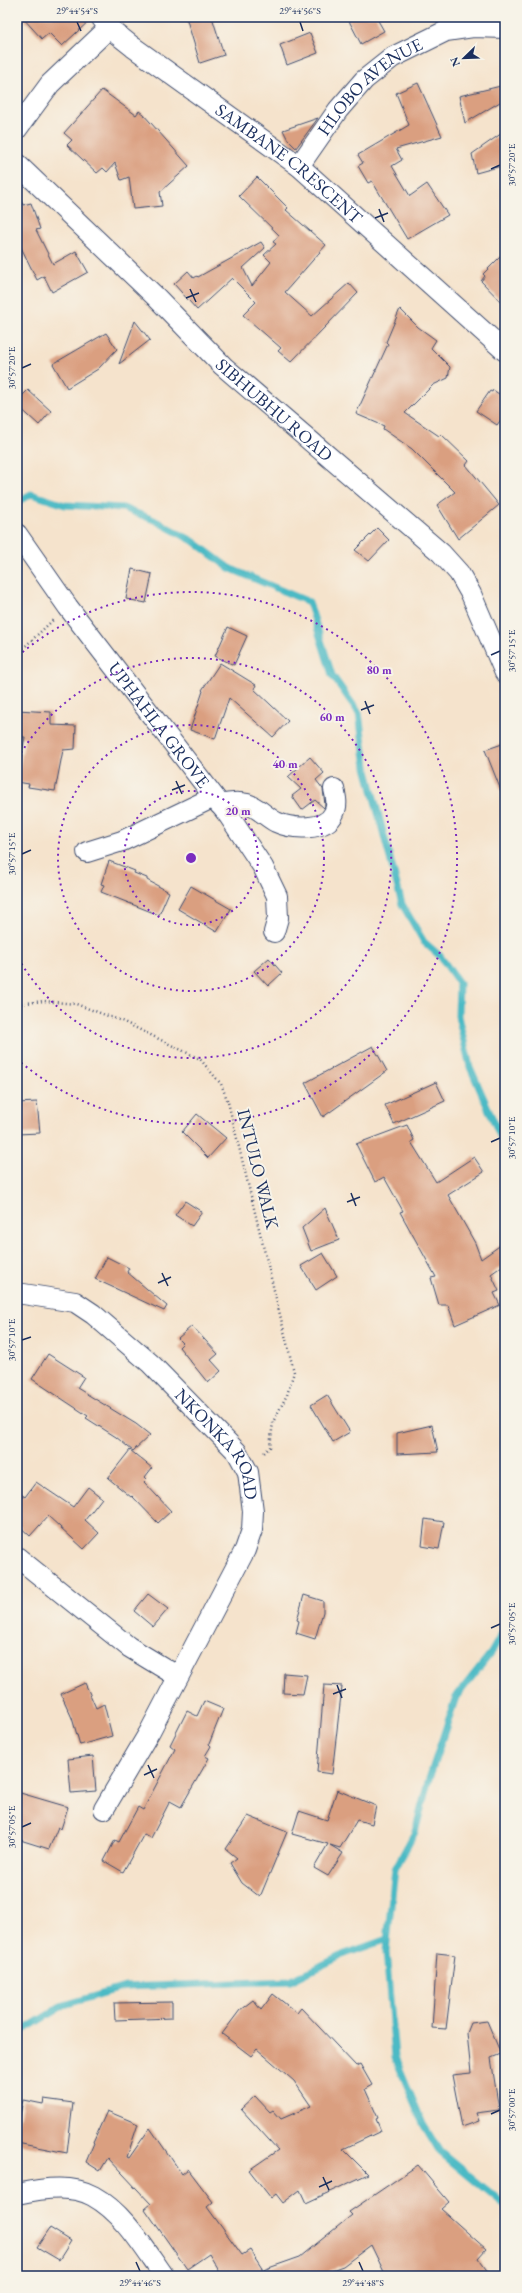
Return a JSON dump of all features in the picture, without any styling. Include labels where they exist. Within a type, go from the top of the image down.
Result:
[{"type":"street","points":[[17,129],[50,84],[105,22]]},
{"type":"street","name":"SAMBANE CRESCENT","points":[[105,22],[133,47],[299,166],[505,351]]},
{"type":"street","name":"HLOBO AVENUE","points":[[299,166],[338,110],[364,80],[393,57],[445,24],[473,28],[505,28]]},
{"type":"street","name":"SIBHUBHU ROAD","points":[[17,164],[156,297],[223,366],[441,553],[460,573],[471,594],[505,673]]},
{"type":"street","name":"UPHAHLA GROVE","points":[[17,534],[68,606],[217,801],[263,867],[277,896],[278,918],[274,932]]},
{"type":"street","points":[[87,852],[122,840],[217,801],[247,804],[275,822],[293,828],[303,828],[327,821],[334,814],[336,804],[334,789]]},
{"type":"street","name":"NKONKA ROAD","points":[[17,1293],[74,1302],[93,1314],[151,1364],[215,1428],[237,1452],[248,1472],[254,1511],[252,1530],[247,1543],[177,1676],[150,1731],[104,1809]]},
{"type":"street","points":[[17,1558],[129,1647],[177,1676]]},
{"type":"street","points":[[17,2194],[33,2191],[63,2190],[92,2195],[107,2206],[124,2223],[164,2276]]},
{"type":"path","points":[[17,654],[68,606]]},
{"type":"path","name":"INTULO WALK","points":[[17,1004],[44,1001],[76,1004],[124,1022],[200,1059],[221,1084],[228,1102],[294,1372],[287,1395],[273,1422],[270,1447],[248,1472]]},
{"type":"building","points":[[22,17],[90,17],[90,20],[62,46],[49,33],[42,39]]},
{"type":"building","points":[[186,17],[212,17],[224,55],[200,63]]},
{"type":"building","points":[[347,17],[376,17],[384,31],[361,44]]},
{"type":"building","points":[[310,33],[318,53],[287,65],[280,45]]},
{"type":"building","points":[[418,83],[442,136],[396,149],[402,160],[392,166],[410,196],[427,184],[448,215],[407,239],[372,181],[368,183],[358,166],[363,163],[358,155],[409,125],[396,93]]},
{"type":"building","points":[[505,85],[505,99],[465,123],[459,96]]},
{"type":"building","points":[[102,90],[136,115],[139,111],[143,114],[189,166],[160,192],[162,206],[133,209],[129,177],[121,180],[115,163],[107,172],[103,168],[97,173],[67,145],[72,140],[64,133]]},
{"type":"building","points":[[318,118],[296,148],[288,140],[283,130]]},
{"type":"building","points":[[505,131],[505,165],[476,173],[472,154]]},
{"type":"building","points":[[257,177],[288,208],[286,210],[326,245],[285,292],[312,316],[349,283],[358,293],[291,362],[278,351],[281,348],[243,315],[256,302],[232,278],[197,310],[174,284],[188,271],[194,278],[197,276],[198,277],[261,242],[265,248],[243,268],[252,286],[271,262],[264,255],[276,244],[273,242],[279,235],[239,196]]},
{"type":"building","points":[[17,193],[23,205],[31,203],[40,229],[36,230],[53,264],[76,251],[88,272],[52,292],[44,276],[37,280],[17,239]]},
{"type":"building","points":[[505,252],[505,306],[481,281],[485,276],[483,274]]},
{"type":"building","points":[[400,309],[418,327],[436,340],[431,348],[450,367],[448,378],[433,385],[405,413],[439,436],[441,434],[469,461],[466,465],[499,505],[458,539],[437,505],[455,492],[412,449],[383,429],[384,426],[356,414],[388,344],[386,342]]},
{"type":"building","points":[[135,321],[150,340],[119,364]]},
{"type":"building","points":[[106,333],[117,349],[98,369],[67,388],[53,364]]},
{"type":"building","points":[[28,390],[51,411],[39,425],[17,405],[17,401]]},
{"type":"building","points":[[493,390],[505,398],[505,414],[497,425],[476,411],[490,391],[492,392]]},
{"type":"building","points":[[377,528],[389,540],[369,561],[355,550]]},
{"type":"building","points":[[132,569],[152,574],[146,603],[126,599]]},
{"type":"building","points":[[228,627],[247,636],[234,665],[215,656]]},
{"type":"building","points":[[220,663],[256,685],[254,689],[288,721],[273,737],[229,698],[215,739],[190,730],[203,691],[202,690]]},
{"type":"building","points":[[17,710],[51,712],[51,725],[76,726],[75,749],[63,750],[55,791],[28,787],[29,784],[17,782],[25,737],[17,737]]},
{"type":"building","points":[[505,743],[505,798],[504,798],[485,750]]},
{"type":"building","points":[[310,757],[324,773],[316,780],[323,789],[325,805],[324,808],[315,800],[302,810],[292,796],[301,789],[288,777]]},
{"type":"building","points":[[109,861],[135,871],[134,873],[147,878],[147,880],[169,892],[159,915],[101,892],[104,885],[101,884]]},
{"type":"building","points":[[191,886],[231,909],[217,932],[178,909]]},
{"type":"building","points":[[269,958],[282,973],[268,986],[254,971]]},
{"type":"building","points":[[373,1046],[387,1071],[323,1117],[305,1083]]},
{"type":"building","points":[[436,1082],[445,1101],[394,1124],[385,1105]]},
{"type":"building","points":[[37,1102],[40,1133],[17,1134],[17,1103]]},
{"type":"building","points":[[197,1114],[226,1138],[208,1158],[182,1132]]},
{"type":"building","points":[[407,1125],[414,1140],[411,1142],[436,1182],[474,1157],[484,1172],[448,1195],[475,1243],[481,1259],[505,1242],[505,1264],[491,1274],[499,1291],[494,1293],[500,1305],[455,1325],[448,1305],[439,1305],[431,1278],[436,1277],[400,1212],[403,1211],[384,1177],[375,1182],[356,1144]]},
{"type":"building","points":[[185,1201],[202,1212],[192,1226],[175,1215]]},
{"type":"building","points":[[325,1208],[339,1240],[311,1251],[302,1228]]},
{"type":"building","points":[[323,1253],[337,1276],[316,1290],[301,1266]]},
{"type":"building","points":[[107,1257],[129,1268],[127,1272],[167,1306],[164,1311],[95,1279]]},
{"type":"building","points":[[192,1326],[218,1354],[211,1360],[221,1371],[208,1383],[179,1347],[183,1343],[178,1338]]},
{"type":"building","points":[[48,1354],[84,1377],[77,1388],[136,1424],[150,1435],[133,1451],[116,1437],[86,1418],[88,1416],[32,1379]]},
{"type":"building","points":[[327,1395],[350,1432],[333,1442],[311,1405]]},
{"type":"building","points":[[432,1425],[438,1452],[397,1454],[397,1433]]},
{"type":"building","points":[[130,1450],[152,1468],[145,1477],[147,1479],[144,1482],[171,1511],[158,1523],[132,1496],[131,1497],[108,1478]]},
{"type":"building","points":[[36,1482],[73,1507],[88,1487],[102,1498],[85,1520],[99,1533],[84,1549],[48,1516],[30,1536],[17,1524],[17,1491],[25,1497]]},
{"type":"building","points":[[425,1519],[444,1522],[439,1549],[422,1546]]},
{"type":"building","points":[[148,1594],[168,1609],[153,1627],[134,1611]]},
{"type":"building","points":[[304,1595],[323,1601],[323,1612],[315,1639],[296,1633],[299,1621],[297,1620]]},
{"type":"building","points":[[284,1673],[307,1675],[303,1694],[283,1693]]},
{"type":"building","points":[[85,1683],[96,1708],[104,1704],[112,1736],[80,1745],[72,1718],[61,1694]]},
{"type":"building","points":[[324,1685],[342,1686],[332,1774],[317,1772]]},
{"type":"building","points":[[204,1701],[223,1709],[209,1744],[211,1746],[205,1756],[209,1758],[181,1807],[170,1801],[151,1838],[144,1834],[123,1872],[104,1861],[115,1840],[119,1842],[138,1807],[143,1810],[175,1749],[170,1745],[187,1711],[197,1716]]},
{"type":"building","points":[[93,1756],[96,1791],[71,1793],[68,1759]]},
{"type":"building","points":[[337,1790],[376,1806],[372,1824],[357,1820],[340,1848],[330,1845],[343,1853],[328,1876],[314,1868],[328,1844],[292,1834],[299,1811],[327,1820]]},
{"type":"building","points":[[17,1792],[68,1807],[61,1829],[58,1827],[49,1849],[17,1839]]},
{"type":"building","points":[[248,1816],[287,1832],[260,1897],[242,1883],[230,1863],[237,1858],[226,1849]]},
{"type":"building","points":[[437,1953],[455,1955],[446,2029],[432,2028]]},
{"type":"building","points":[[273,1994],[297,2013],[301,2008],[356,2066],[360,2064],[372,2085],[365,2089],[378,2118],[376,2119],[381,2131],[343,2149],[368,2174],[306,2203],[300,2190],[283,2203],[276,2194],[271,2198],[249,2170],[278,2150],[241,2109],[255,2096],[270,2112],[273,2110],[281,2119],[311,2106],[294,2081],[257,2049],[251,2056],[222,2034],[240,2010],[253,2000],[261,2010]]},
{"type":"building","points":[[172,2002],[172,2018],[115,2020],[114,2003]]},
{"type":"building","points":[[487,2021],[501,2054],[491,2058],[499,2110],[476,2113],[479,2121],[462,2127],[452,2075],[471,2073],[467,2033],[471,2023]]},
{"type":"building","points":[[44,2099],[73,2103],[67,2153],[17,2143],[17,2130],[23,2100],[43,2104]]},
{"type":"building","points":[[107,2111],[138,2124],[127,2157],[129,2158],[150,2128],[182,2174],[188,2169],[213,2202],[207,2207],[242,2255],[250,2250],[263,2270],[300,2257],[352,2215],[349,2212],[418,2165],[449,2202],[441,2209],[486,2249],[478,2258],[491,2276],[386,2276],[371,2245],[343,2266],[329,2271],[331,2276],[222,2276],[209,2254],[187,2269],[145,2209],[151,2204],[108,2158],[100,2171],[86,2162]]},
{"type":"building","points":[[50,2228],[71,2241],[59,2260],[37,2247]]},
{"type":"waterway","points":[[17,502],[31,494],[65,505],[123,508],[154,520],[193,541],[229,568],[309,602],[332,675],[359,713],[366,767],[402,904],[424,942],[440,956],[459,983],[458,1016],[470,1067],[505,1147]]},
{"type":"waterway","points":[[505,1628],[491,1653],[456,1697],[428,1782],[415,1832],[395,1869],[386,1951],[395,2057],[423,2124],[440,2152],[505,2206]]},
{"type":"waterway","points":[[17,2034],[64,2005],[125,1987],[290,1981],[345,1954],[387,1939]]}]
